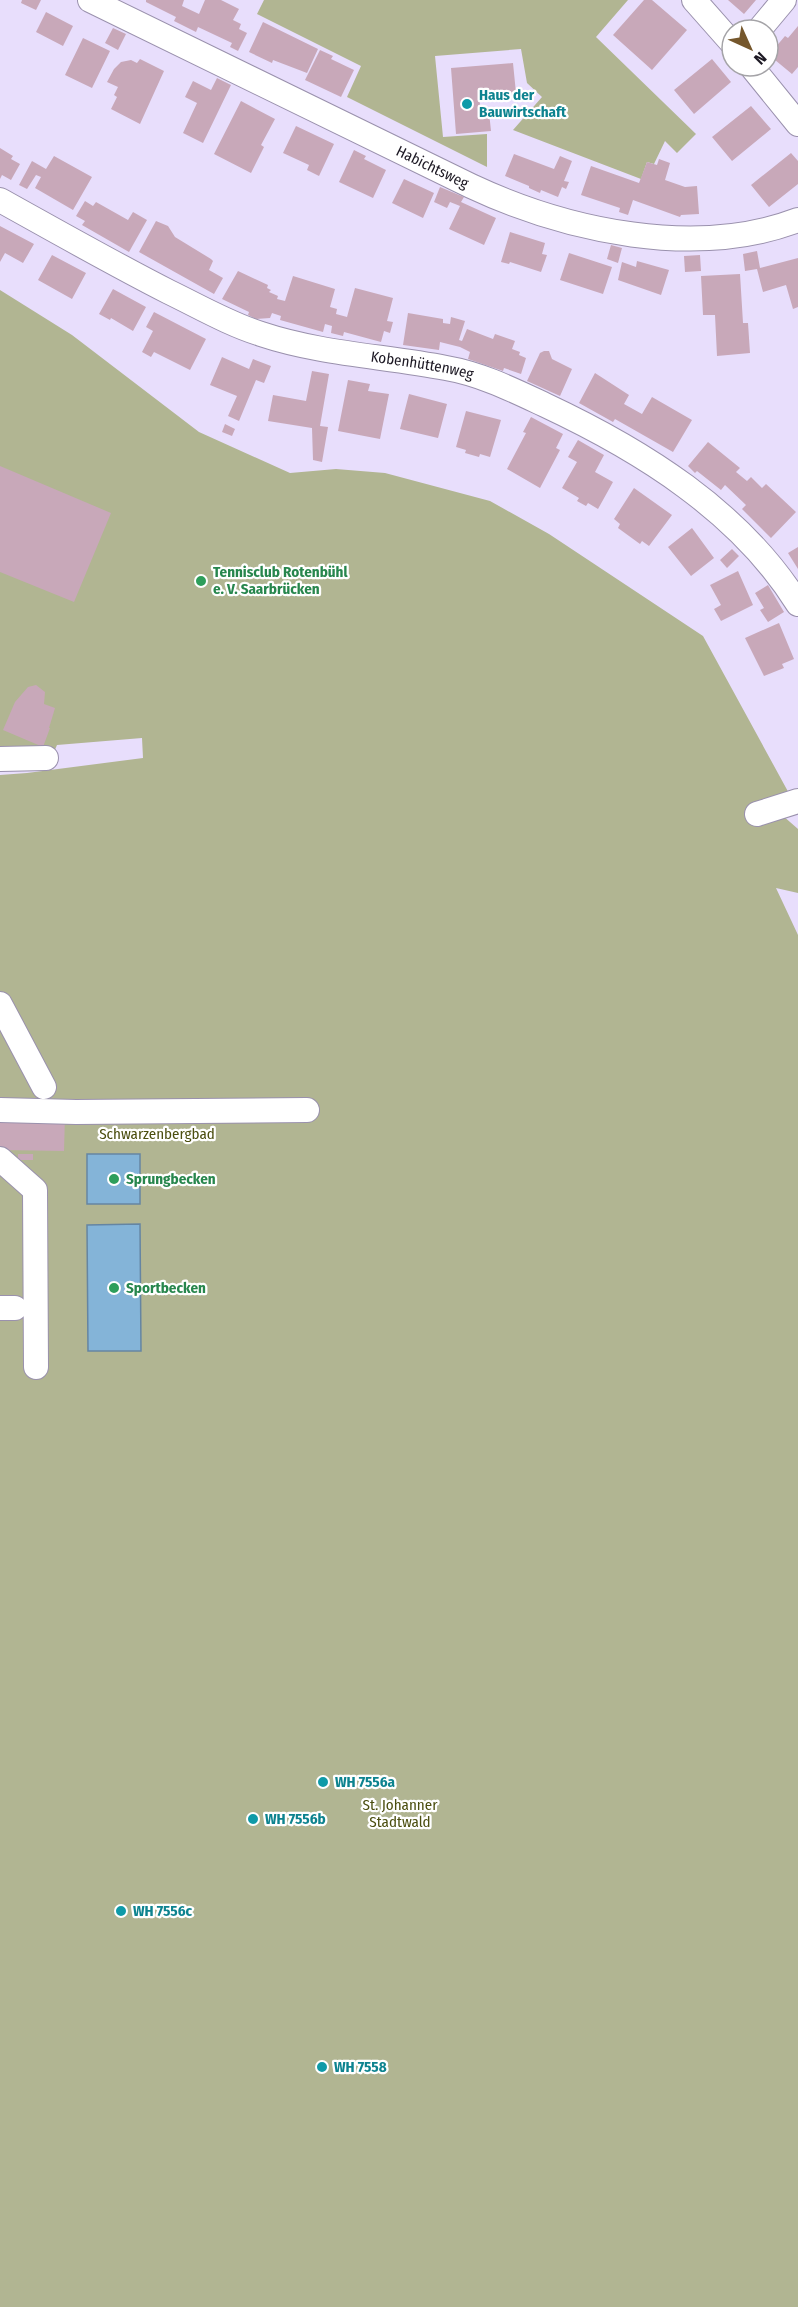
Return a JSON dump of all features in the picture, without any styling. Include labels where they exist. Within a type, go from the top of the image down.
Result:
[{"type":"street","name":"Habichtsweg","points":[[90,0],[507,203],[551,217],[617,233],[685,238],[758,232],[798,220]]},
{"type":"street","points":[[694,0],[720,29]]},
{"type":"street","points":[[769,18],[784,0]]},
{"type":"street","points":[[761,78],[798,124]]},
{"type":"street","name":"Kobenhüttenweg","points":[[0,200],[230,323],[301,346],[447,368],[505,386],[572,417],[679,481],[719,513],[765,559],[798,604]]},
{"type":"street","points":[[0,759],[46,758]]},
{"type":"street","points":[[757,814],[798,801]]},
{"type":"street","points":[[0,1004],[44,1087]]},
{"type":"street","points":[[0,1110],[74,1112],[307,1110]]},
{"type":"street","points":[[0,1159],[35,1190],[36,1367]]},
{"type":"green space","points":[[264,0],[628,0],[596,37],[696,134],[677,153],[665,141],[654,164],[647,162],[641,179],[513,130],[542,97],[527,83],[521,49],[435,56],[443,137],[487,134],[487,167],[347,97],[361,66],[257,14]]},
{"type":"green space","name":"St. Johanner Stadtwald","points":[[0,290],[72,335],[199,432],[290,473],[336,469],[385,473],[490,501],[549,534],[703,636],[791,797],[782,815],[798,829],[798,893],[776,888],[798,935],[798,2307],[0,2307],[0,775],[143,758],[142,738],[57,745],[54,752],[0,752]]},
{"type":"water","name":"Sprungbecken","points":[[87,1154],[140,1154],[140,1204],[87,1204]]},
{"type":"water","name":"Sportbecken","points":[[140,1224],[141,1351],[88,1351],[87,1225]]},
{"type":"building","points":[[22,0],[41,0],[36,10],[21,3]]},
{"type":"building","points":[[146,0],[184,0],[182,6],[199,14],[205,0],[221,0],[239,9],[233,20],[241,24],[239,29],[247,33],[238,51],[230,47],[232,43],[198,27],[196,32],[174,21],[176,17]]},
{"type":"building","points":[[644,0],[652,0],[687,30],[652,70],[613,35]]},
{"type":"building","points":[[728,0],[756,0],[744,14]]},
{"type":"building","points":[[46,12],[73,26],[63,46],[36,32]]},
{"type":"building","points":[[263,22],[318,49],[307,73],[273,60],[272,63],[249,52]]},
{"type":"building","points":[[798,26],[798,67],[792,74],[780,64],[780,42],[785,36],[788,38]]},
{"type":"building","points":[[113,28],[126,34],[118,50],[105,43]]},
{"type":"building","points":[[83,38],[110,51],[92,88],[65,75]]},
{"type":"building","points":[[320,50],[333,56],[331,59],[354,70],[341,97],[305,80]]},
{"type":"building","points":[[140,59],[164,71],[140,124],[111,109],[117,97],[114,95],[118,87],[107,82],[121,62],[131,60],[137,63]]},
{"type":"building","points":[[712,59],[720,69],[720,78],[728,78],[731,82],[694,114],[674,90]]},
{"type":"building","name":"Haus der Bauwirtschaft","points":[[513,63],[516,93],[479,96],[481,112],[489,112],[491,131],[456,134],[451,68]]},
{"type":"building","points":[[217,78],[231,85],[203,143],[183,133],[197,103],[185,97],[193,81],[211,90]]},
{"type":"building","points":[[241,101],[275,119],[261,145],[264,147],[251,173],[214,154]]},
{"type":"building","points":[[751,106],[771,129],[732,161],[712,137]]},
{"type":"building","points":[[296,126],[334,144],[319,176],[307,170],[309,165],[283,153]]},
{"type":"building","points":[[0,148],[13,156],[11,159],[20,164],[11,180],[2,175],[0,179]]},
{"type":"building","points":[[354,150],[366,156],[364,159],[386,170],[373,198],[339,182]]},
{"type":"building","points":[[791,153],[798,161],[798,184],[769,207],[751,185]]},
{"type":"building","points":[[514,154],[554,169],[560,156],[572,161],[564,181],[569,182],[566,189],[562,187],[558,197],[541,190],[540,193],[505,176]]},
{"type":"building","points":[[54,156],[92,177],[73,210],[35,188],[41,177],[36,175],[27,189],[19,185],[32,161],[46,169]]},
{"type":"building","points":[[659,159],[670,163],[665,180],[685,187],[697,186],[699,214],[681,215],[680,217],[633,200],[628,215],[619,212],[620,208],[581,195],[591,166],[639,183],[647,162],[657,165]]},
{"type":"building","points":[[404,179],[434,193],[423,218],[392,203]]},
{"type":"building","points":[[440,187],[464,197],[461,202],[496,218],[484,245],[449,229],[460,206],[450,202],[447,208],[434,202]]},
{"type":"building","points":[[85,201],[93,206],[96,202],[128,220],[133,212],[147,220],[129,252],[82,225],[85,221],[76,216]]},
{"type":"building","points":[[156,221],[168,226],[175,237],[213,261],[209,270],[223,278],[214,294],[139,252]]},
{"type":"building","points":[[0,226],[34,244],[23,263],[5,253],[0,262]]},
{"type":"building","points":[[510,232],[545,243],[542,254],[547,255],[541,272],[510,262],[509,264],[501,262]]},
{"type":"building","points":[[611,245],[622,248],[618,263],[607,259]]},
{"type":"building","points":[[757,251],[760,268],[798,258],[798,307],[793,309],[786,285],[763,292],[757,269],[745,271],[743,254]]},
{"type":"building","points":[[569,253],[612,267],[603,294],[560,280]]},
{"type":"building","points":[[52,255],[86,273],[72,299],[38,280]]},
{"type":"building","points":[[700,255],[701,271],[685,272],[684,256]]},
{"type":"building","points":[[637,261],[669,270],[661,295],[618,280],[622,262],[636,267]]},
{"type":"building","points":[[238,271],[268,285],[267,288],[271,290],[269,292],[278,296],[277,299],[285,301],[293,276],[335,289],[330,307],[337,309],[336,314],[347,317],[355,288],[393,298],[387,321],[393,322],[390,333],[384,331],[381,342],[344,332],[343,336],[331,333],[332,326],[325,324],[323,332],[280,320],[281,316],[272,313],[270,318],[256,319],[248,315],[249,312],[222,299]]},
{"type":"building","points":[[740,274],[743,323],[748,323],[750,353],[717,356],[715,315],[703,315],[701,276]]},
{"type":"building","points":[[113,289],[146,307],[133,331],[99,314]]},
{"type":"building","points":[[154,312],[206,339],[190,370],[154,352],[151,357],[142,352],[153,331],[146,327]]},
{"type":"building","points":[[408,313],[443,319],[443,323],[450,324],[451,317],[465,321],[459,340],[462,341],[467,329],[493,339],[495,334],[515,341],[512,349],[520,352],[519,355],[526,358],[521,374],[504,368],[503,371],[468,359],[470,352],[440,342],[439,350],[403,345]]},
{"type":"building","points":[[549,351],[552,359],[572,369],[560,396],[527,381],[540,353]]},
{"type":"building","points":[[222,357],[249,369],[253,359],[271,366],[264,383],[256,380],[239,421],[228,416],[237,396],[210,385]]},
{"type":"building","points":[[312,371],[329,374],[320,426],[328,427],[322,462],[313,460],[312,428],[268,421],[273,395],[306,401]]},
{"type":"building","points":[[595,373],[629,395],[624,404],[642,414],[652,397],[692,420],[673,452],[615,419],[613,422],[579,403]]},
{"type":"building","points":[[348,380],[370,384],[368,391],[389,394],[380,439],[338,431]]},
{"type":"building","points":[[409,394],[447,404],[438,438],[400,429]]},
{"type":"building","points":[[466,411],[501,420],[490,457],[465,453],[466,450],[456,447]]},
{"type":"building","points":[[531,417],[563,434],[556,448],[560,450],[540,488],[507,469],[526,433],[523,432]]},
{"type":"building","points":[[225,424],[235,429],[232,436],[222,432]]},
{"type":"building","points":[[578,440],[604,455],[595,472],[613,482],[598,509],[588,503],[586,506],[577,501],[579,498],[562,488],[577,462],[568,457]]},
{"type":"building","points":[[708,442],[740,468],[736,472],[747,481],[751,477],[762,488],[766,484],[796,512],[771,538],[742,509],[746,505],[725,485],[721,490],[688,466]]},
{"type":"building","points":[[0,466],[111,513],[74,602],[0,572]]},
{"type":"building","points":[[634,488],[672,515],[649,546],[642,541],[640,544],[618,528],[620,524],[614,519]]},
{"type":"building","points":[[692,528],[714,558],[691,576],[668,547]]},
{"type":"building","points":[[798,547],[798,569],[788,553]]},
{"type":"building","points":[[732,549],[739,556],[727,568],[720,560]]},
{"type":"building","points":[[738,571],[753,605],[721,621],[714,609],[721,605],[710,585]]},
{"type":"building","points":[[768,585],[784,612],[768,622],[760,610],[764,608],[755,593]]},
{"type":"building","points":[[779,623],[794,659],[782,664],[784,668],[764,676],[745,638]]},
{"type":"building","points":[[36,685],[45,692],[44,704],[55,708],[43,747],[3,730],[15,702],[28,687]]},
{"type":"building","points":[[0,1114],[65,1115],[64,1151],[0,1150]]},
{"type":"building","points":[[18,1154],[33,1154],[33,1160],[18,1160]]},
{"type":"place","name":"Haus der Bauwirtschaft","points":[[467,104]]},
{"type":"place","name":"Tennisclub Rotenbühl e. V. Saarbrücken","points":[[201,581]]},
{"type":"place","name":"Sprungbecken","points":[[114,1179]]},
{"type":"place","name":"Sportbecken","points":[[114,1288]]},
{"type":"place","name":"WH 7556a","points":[[323,1782]]},
{"type":"place","name":"WH 7556b","points":[[253,1819]]},
{"type":"place","name":"WH 7556c","points":[[121,1911]]},
{"type":"place","name":"WH 7558","points":[[322,2067]]},
{"type":"park label","name":"Schwarzenbergbad","points":[[157,1134]]}]
